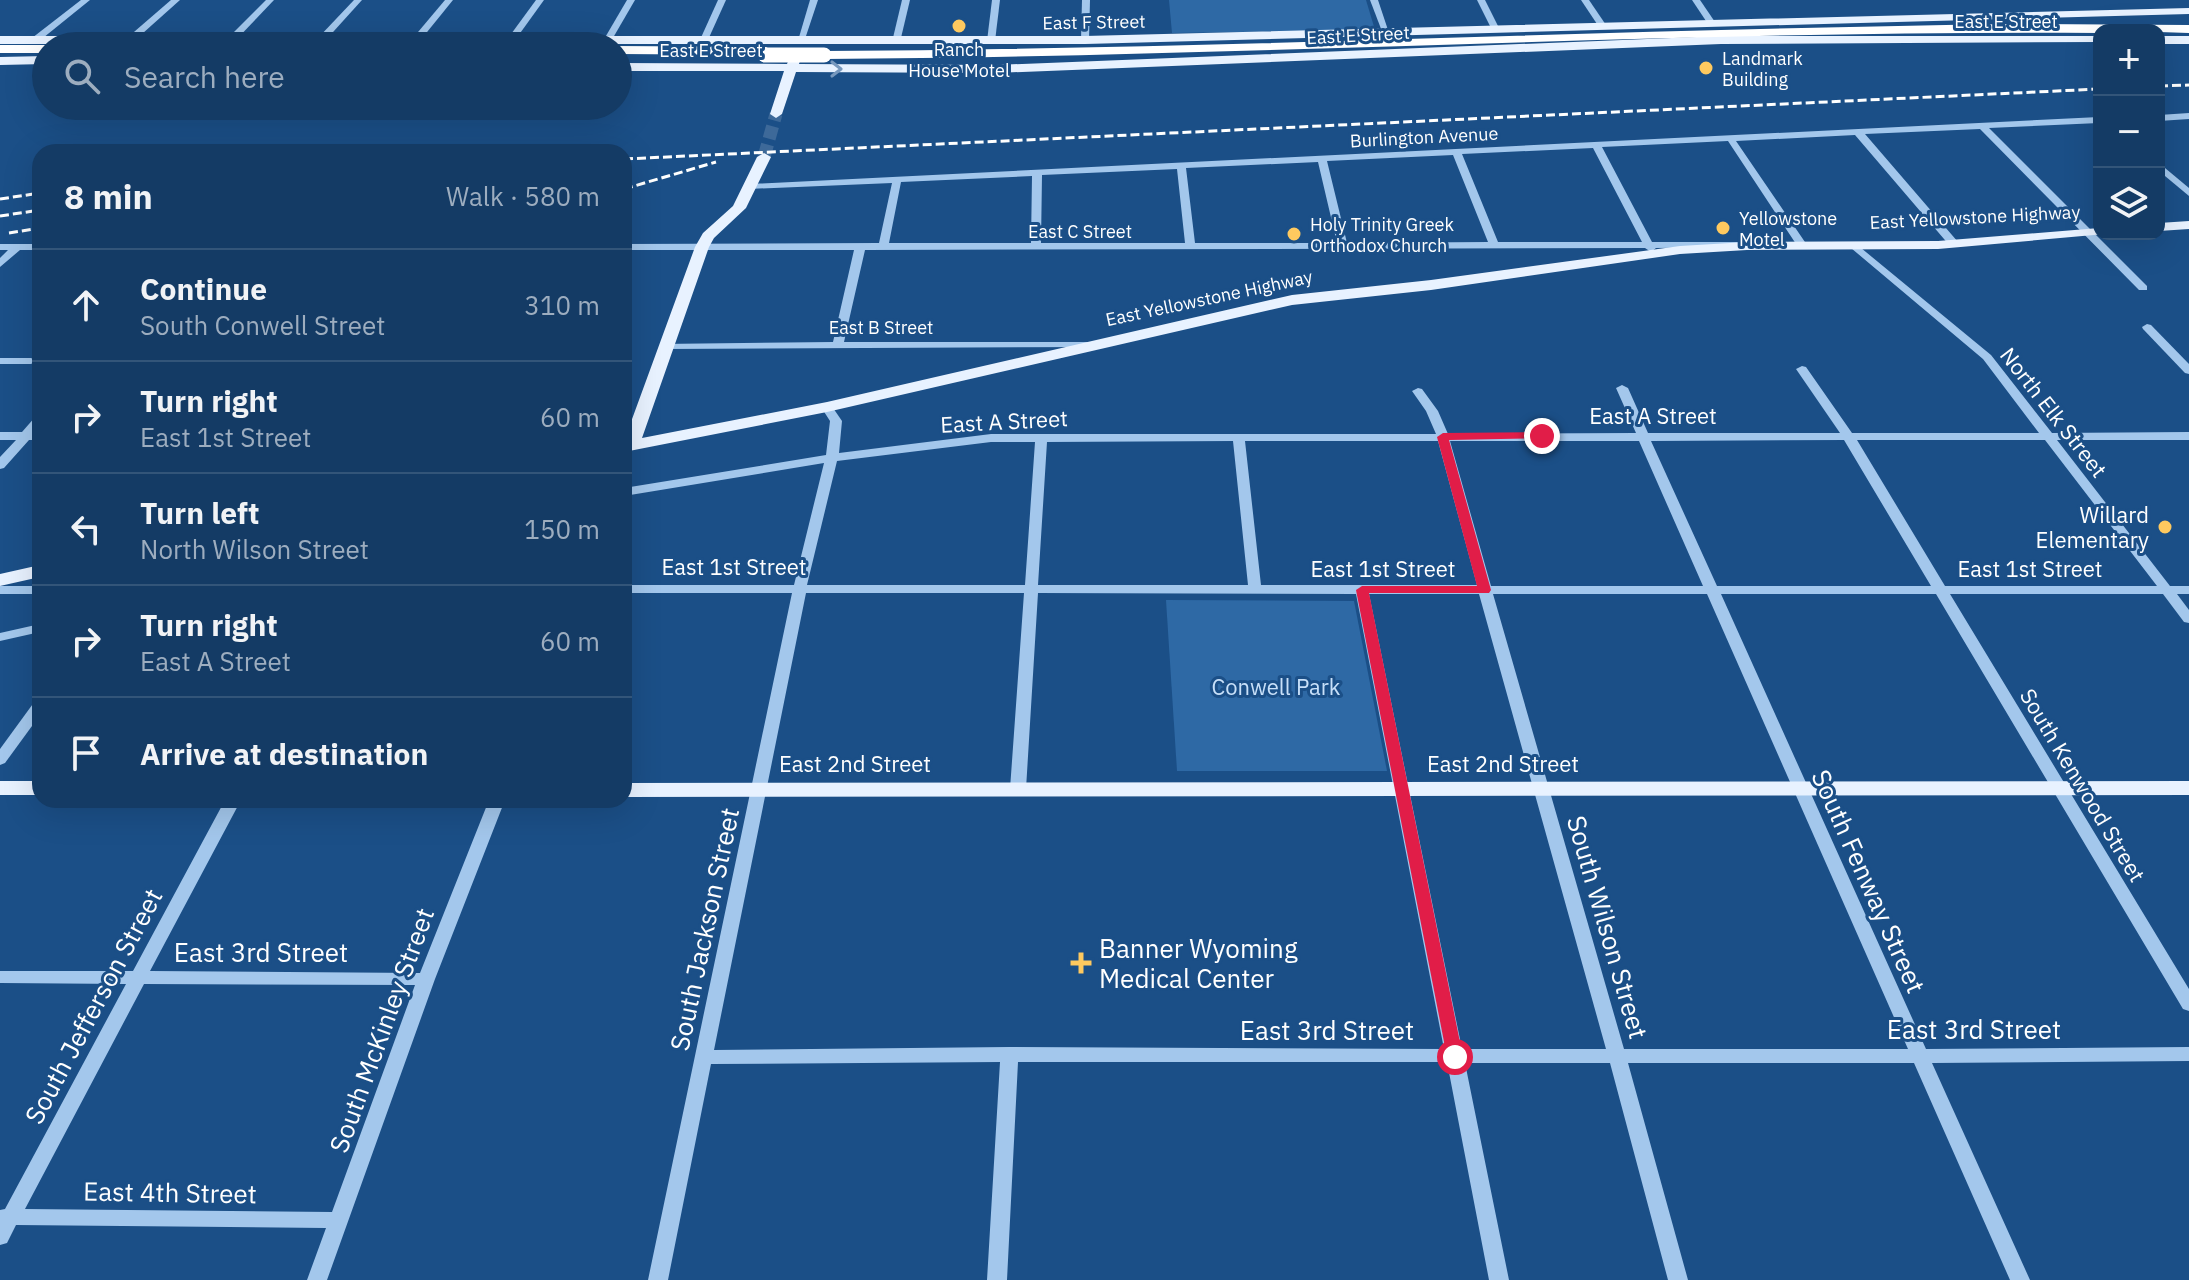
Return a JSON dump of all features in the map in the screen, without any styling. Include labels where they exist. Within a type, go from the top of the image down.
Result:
[{"type":"highway","points":[[824,53],[1128,49],[1424,40],[1853,20]]},
{"type":"highway","points":[[1636,30],[2189,27]]},
{"type":"highway","points":[[882,69],[1581,38],[2189,27]]},
{"type":"highway","points":[[1581,38],[1790,39]]},
{"type":"highway","points":[[1085,40],[1424,40]]},
{"type":"highway","points":[[4,52],[32,48]]},
{"type":"highway","points":[[632,49],[824,53],[1287,49]]},
{"type":"main road","points":[[2167,0],[2187,13]]},
{"type":"main road","name":"East F Street","points":[[632,48],[703,42],[1085,40],[1387,34],[1711,22],[2187,13]]},
{"type":"main road","name":"East E Street","points":[[632,67],[1047,68],[1415,50],[1790,39],[2093,39]]},
{"type":"main road","name":"East F Street","points":[[0,40],[32,45]]},
{"type":"main road","points":[[2165,40],[2189,40]]},
{"type":"main road","points":[[776,114],[800,42]]},
{"type":"main road","points":[[4,52],[32,57]]},
{"type":"main road","points":[[632,434],[702,247],[708,236],[739,208],[764,157]]},
{"type":"main road","points":[[2165,227],[2189,225]]},
{"type":"main road","name":"East Yellowstone Highway","points":[[632,445],[827,407],[1292,300],[1431,285],[1608,258],[1651,248],[1954,244],[2093,233]]},
{"type":"main road","points":[[643,411],[645,420],[653,427],[690,435]]},
{"type":"main road","points":[[0,580],[32,573]]},
{"type":"main road","points":[[0,788],[32,788]]},
{"type":"main road","name":"East 2nd Street","points":[[632,790],[2189,788]]},
{"type":"street","points":[[56,32],[86,0]]},
{"type":"street","points":[[139,32],[176,0]]},
{"type":"street","points":[[239,32],[270,0]]},
{"type":"street","points":[[328,32],[358,0]]},
{"type":"street","points":[[423,32],[449,0]]},
{"type":"street","points":[[517,32],[540,0]]},
{"type":"street","points":[[620,32],[631,0]]},
{"type":"street","points":[[703,42],[722,0]]},
{"type":"street","points":[[800,42],[814,0]]},
{"type":"street","points":[[896,42],[906,0]]},
{"type":"street","points":[[991,41],[996,0]]},
{"type":"street","points":[[1085,40],[1086,0]]},
{"type":"street","points":[[1374,0],[1387,34]]},
{"type":"street","points":[[1481,0],[1496,30]]},
{"type":"street","points":[[1585,0],[1602,25]]},
{"type":"street","points":[[1696,0],[1711,22]]},
{"type":"street","points":[[2165,118],[2189,116]]},
{"type":"street","name":"Burlington Avenue","points":[[751,187],[2093,120]]},
{"type":"street","points":[[1981,125],[2093,232]]},
{"type":"street","points":[[1857,131],[1954,244]]},
{"type":"street","points":[[1730,138],[1802,245]]},
{"type":"street","points":[[1597,146],[1651,248]]},
{"type":"street","points":[[1456,151],[1495,247]]},
{"type":"street","points":[[1322,158],[1343,247]]},
{"type":"street","points":[[1181,166],[1190,246]]},
{"type":"street","points":[[2161,168],[2189,193]]},
{"type":"street","points":[[1036,247],[1037,172]]},
{"type":"street","points":[[883,247],[897,180]]},
{"type":"street","points":[[2100,240],[2143,288]]},
{"type":"street","name":"East C Street","points":[[1535,246],[1588,250],[1608,258]]},
{"type":"street","name":"North Elk Street","points":[[1855,246],[1987,357],[2189,619]]},
{"type":"street","points":[[0,247],[32,247]]},
{"type":"street","points":[[0,264],[17,247]]},
{"type":"street","name":"East C Street","points":[[632,247],[1651,248]]},
{"type":"street","points":[[838,345],[860,247]]},
{"type":"street","points":[[2147,327],[2189,371]]},
{"type":"street","name":"East B Street","points":[[664,346],[1097,344]]},
{"type":"street","points":[[0,361],[31,361]]},
{"type":"street","name":"South Kenwood Street","points":[[1802,369],[1848,436],[2189,1004]]},
{"type":"street","name":"South Fenway Street","points":[[1622,388],[1798,789],[2020,1280]]},
{"type":"street","name":"South Wilson Street","points":[[1418,391],[1432,411],[1443,437],[1540,789],[1619,1058],[1678,1280]]},
{"type":"street","name":"South Jackson Street","points":[[658,1280],[800,588],[831,458],[836,421],[827,407]]},
{"type":"street","points":[[0,465],[32,428]]},
{"type":"street","points":[[0,436],[32,436]]},
{"type":"street","name":"East A Street","points":[[632,491],[831,458],[991,438],[2189,436]]},
{"type":"street","points":[[1018,789],[1041,437]]},
{"type":"street","points":[[1239,437],[1255,589]]},
{"type":"street","name":"East 1st Street","points":[[632,589],[2189,590]]},
{"type":"street","points":[[0,590],[32,590]]},
{"type":"street","points":[[1362,590],[1499,1280]]},
{"type":"street","points":[[0,637],[32,630]]},
{"type":"street","points":[[0,760],[32,715]]},
{"type":"street","name":"South Jefferson Street","points":[[0,1237],[5,1217],[229,808]]},
{"type":"street","name":"South McKinley Street","points":[[317,1280],[426,979],[494,808]]},
{"type":"street","name":"East 3rd Street","points":[[0,977],[426,979]]},
{"type":"street","points":[[997,1280],[1009,1054]]},
{"type":"street","name":"East 3rd Street","points":[[704,1057],[1009,1054],[1619,1058],[2189,1054]]},
{"type":"street","name":"East 4th Street","points":[[5,1217],[339,1220]]},
{"type":"green space","points":[[1169,0],[1366,0],[1375,30],[1172,33]]},
{"type":"green space","name":"Conwell Park","points":[[1166,600],[1354,601],[1387,771],[1177,771]]},
{"type":"tunnel","points":[[764,157],[776,114]]},
{"type":"railway","points":[[2165,86],[2189,85]]},
{"type":"railway","points":[[632,159],[2093,89]]},
{"type":"railway","points":[[632,187],[716,162]]},
{"type":"railway","points":[[0,199],[32,194]]},
{"type":"railway","points":[[0,216],[32,211]]},
{"type":"railway","points":[[9,233],[32,229]]},
{"type":"place","name":"Ranch House Motel","points":[[959,26]]},
{"type":"place","name":"Landmark Building","points":[[1706,68]]},
{"type":"place","name":"Yellowstone Motel","points":[[1723,228]]},
{"type":"place","name":"Holy Trinity Greek Orthodox Church","points":[[1294,234]]},
{"type":"place","name":"Willard Elementary","points":[[2165,527]]},
{"type":"place","name":"Banner Wyoming Medical Center","points":[[1081,963]]},
{"type":"route","points":[[1455,1057],[1362,590],[1484,590],[1443,437],[1542,436]]}]
